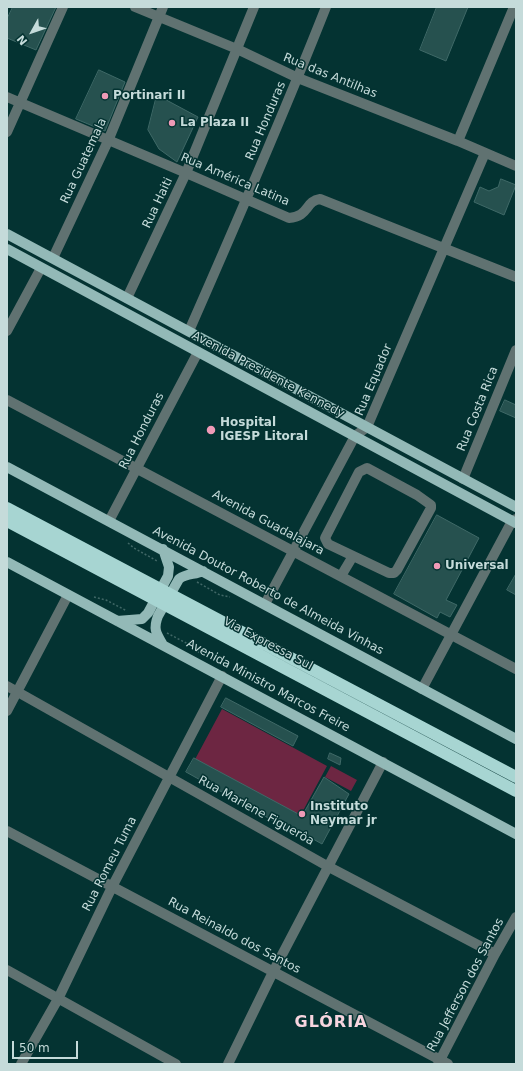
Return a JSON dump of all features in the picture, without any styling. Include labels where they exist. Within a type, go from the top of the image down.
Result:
[{"type":"highway","name":"Via Expressa Sul","points":[[7,508],[148,590]]},
{"type":"highway","name":"Via Expressa Sul","points":[[7,521],[148,590],[516,777]]},
{"type":"highway","name":"Via Expressa Sul","points":[[177,605],[516,791]]},
{"type":"main road","name":"Avenida Presidente Kennedy","points":[[7,234],[516,507]]},
{"type":"main road","name":"Avenida Presidente Kennedy","points":[[7,250],[515,521]]},
{"type":"main road","name":"Avenida Doutor Roberto de Almeida Vinhas","points":[[7,466],[516,739]]},
{"type":"main road","points":[[117,621],[142,619],[148,613],[168,576],[169,567],[163,549]]},
{"type":"main road","name":"Avenida Ministro Marcos Freire","points":[[7,562],[516,834]]},
{"type":"main road","points":[[164,645],[155,626],[162,609],[179,579],[184,575],[197,574],[203,571]]},
{"type":"street","points":[[7,132],[63,7]]},
{"type":"street","name":"Rua das Antilhas","points":[[135,7],[237,49],[298,78],[458,141],[516,166]]},
{"type":"street","name":"Rua Guatemala","points":[[53,258],[108,141],[163,7]]},
{"type":"street","name":"Rua Haiti","points":[[127,298],[186,172],[254,7]]},
{"type":"street","name":"Rua Honduras","points":[[189,331],[247,199],[326,7]]},
{"type":"street","points":[[458,141],[514,7]]},
{"type":"street","name":"Rua América Latina","points":[[7,97],[108,141],[186,172],[289,218],[302,215],[312,202],[320,199],[516,277]]},
{"type":"street","name":"Rua Equador","points":[[265,604],[355,436],[367,427],[485,153]]},
{"type":"street","points":[[7,331],[41,268]]},
{"type":"street","name":"Rua Costa Rica","points":[[463,478],[516,350]]},
{"type":"street","name":"Rua Honduras","points":[[109,521],[198,352]]},
{"type":"street","name":"Avenida Guadalajara","points":[[7,400],[516,669]]},
{"type":"street","points":[[367,468],[417,495],[431,505],[431,508],[412,543],[394,573],[389,573],[353,556],[328,544],[325,538],[359,472],[363,469],[367,468]]},
{"type":"street","points":[[422,689],[515,521]]},
{"type":"street","points":[[341,576],[353,556]]},
{"type":"street","points":[[7,711],[68,595]]},
{"type":"street","name":"Rua Romeu Tuma","points":[[21,1064],[58,999],[112,887],[222,676]]},
{"type":"street","name":"Rua Marlene Figuerôa","points":[[7,686],[329,867],[495,954]]},
{"type":"street","points":[[228,1064],[273,972],[383,762]]},
{"type":"street","name":"Rua Reinaldo dos Santos","points":[[7,832],[442,1063]]},
{"type":"street","name":"Rua Jefferson dos Santos","points":[[442,1063],[495,954],[516,917]]},
{"type":"street","points":[[7,970],[176,1064]]},
{"type":"shaded area","points":[[222,709],[327,766],[297,822],[192,765]]},
{"type":"shaded area","points":[[331,766],[357,780],[351,791],[325,777]]},
{"type":"building","points":[[13,7],[56,7],[36,50],[7,38],[7,19]]},
{"type":"building","points":[[437,7],[468,7],[446,61],[420,50]]},
{"type":"building","name":"Portinari II","points":[[99,70],[125,82],[105,131],[76,119]]},
{"type":"building","name":"La Plaza II","points":[[157,95],[198,117],[177,162],[159,149],[148,130]]},
{"type":"building","points":[[501,179],[516,185],[504,215],[474,202],[480,187],[489,191],[498,187]]},
{"type":"building","points":[[505,400],[516,405],[516,418],[500,411]]},
{"type":"building","name":"Universal","points":[[437,515],[479,538],[446,600],[457,605],[450,617],[440,612],[437,618],[394,594]]},
{"type":"building","points":[[516,574],[516,595],[507,590]]},
{"type":"building","points":[[226,698],[298,736],[293,746],[221,707]]},
{"type":"building","points":[[330,753],[341,758],[340,765],[328,759]]},
{"type":"building","points":[[194,758],[302,816],[324,777],[349,794],[322,844],[290,826],[288,829],[186,772]]},
{"type":"place","name":"Portinari II","points":[[105,96]]},
{"type":"place","name":"La Plaza II","points":[[172,123]]},
{"type":"place","name":"Hospital IGESP Litoral","points":[[211,430]]},
{"type":"place","name":"Universal","points":[[437,566]]},
{"type":"place","name":"Instituto Neymar jr","points":[[302,814]]},
{"type":"district","name":"GLÓRIA","points":[[331,1023]]}]
